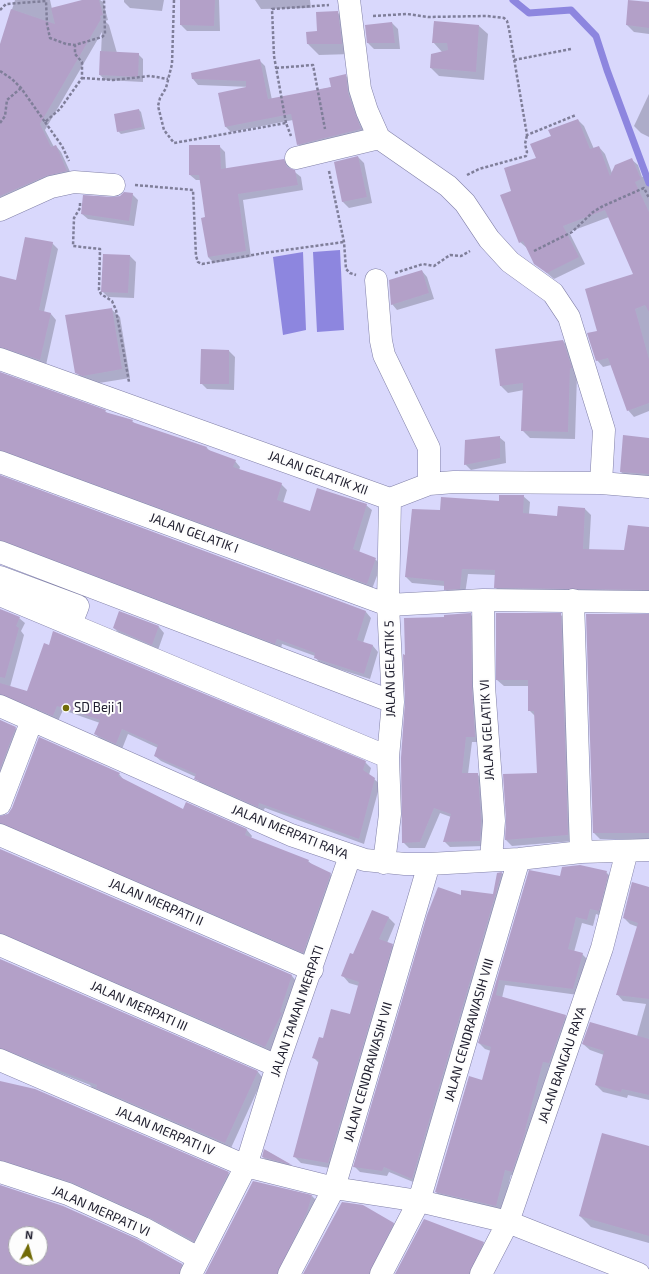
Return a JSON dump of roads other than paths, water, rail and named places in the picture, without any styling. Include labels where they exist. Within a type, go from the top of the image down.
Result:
[{"type":"street","points":[[349,7],[360,89],[367,111],[379,138],[448,186],[465,203],[489,239],[510,262],[553,293],[569,317],[604,430],[601,483]]},
{"type":"street","points":[[296,158],[379,138]]},
{"type":"street","points":[[0,210],[51,187],[74,182],[114,185]]},
{"type":"street","points":[[376,280],[381,341],[384,355],[429,448],[429,484]]},
{"type":"street","name":"JALAN GELATIK XII","points":[[0,359],[390,499]]},
{"type":"street","name":"JALAN GELATIK I","points":[[0,462],[388,605]]},
{"type":"street","points":[[390,499],[429,484],[601,483],[649,487]]},
{"type":"street","name":"JALAN GELATIK 5","points":[[384,863],[390,814],[388,757],[392,702],[388,605],[390,499]]},
{"type":"street","points":[[0,552],[392,702]]},
{"type":"street","points":[[0,577],[78,606],[70,624]]},
{"type":"street","points":[[0,595],[388,757]]},
{"type":"street","points":[[388,605],[483,600],[649,602]]},
{"type":"street","name":"JALAN GELATIK VI","points":[[483,600],[484,686],[494,821],[491,860]]},
{"type":"street","points":[[573,600],[581,852]]},
{"type":"street","name":"JALAN MERPATI RAYA","points":[[0,706],[291,835],[350,856],[384,863],[429,864],[520,859],[581,852],[649,850]]},
{"type":"street","points":[[0,804],[32,720]]},
{"type":"street","name":"JALAN MERPATI II","points":[[0,835],[312,970]]},
{"type":"street","name":"JALAN BANGAU RAYA","points":[[481,1274],[508,1222],[602,948],[627,851]]},
{"type":"street","name":"JALAN TAMAN MERPATI","points":[[195,1266],[246,1166],[277,1066],[312,970],[350,856]]},
{"type":"street","name":"JALAN CENDRAWASIH VIII","points":[[381,1274],[419,1201],[520,859]]},
{"type":"street","name":"JALAN CENDRAWASIH VII","points":[[289,1274],[334,1188],[429,864]]},
{"type":"street","name":"JALAN MERPATI III","points":[[0,945],[277,1066]]},
{"type":"street","name":"JALAN MERPATI IV","points":[[0,1060],[246,1166],[334,1188],[419,1201],[508,1222],[639,1274]]},
{"type":"street","points":[[0,1066],[22,1070]]},
{"type":"street","name":"JALAN MERPATI VI","points":[[0,1172],[68,1194],[143,1228],[195,1266]]},
{"type":"waterway","points":[[513,0],[529,13],[571,10],[596,36],[649,183]]},
{"type":"place","name":"SD Beji 1","points":[[66,708]]}]
